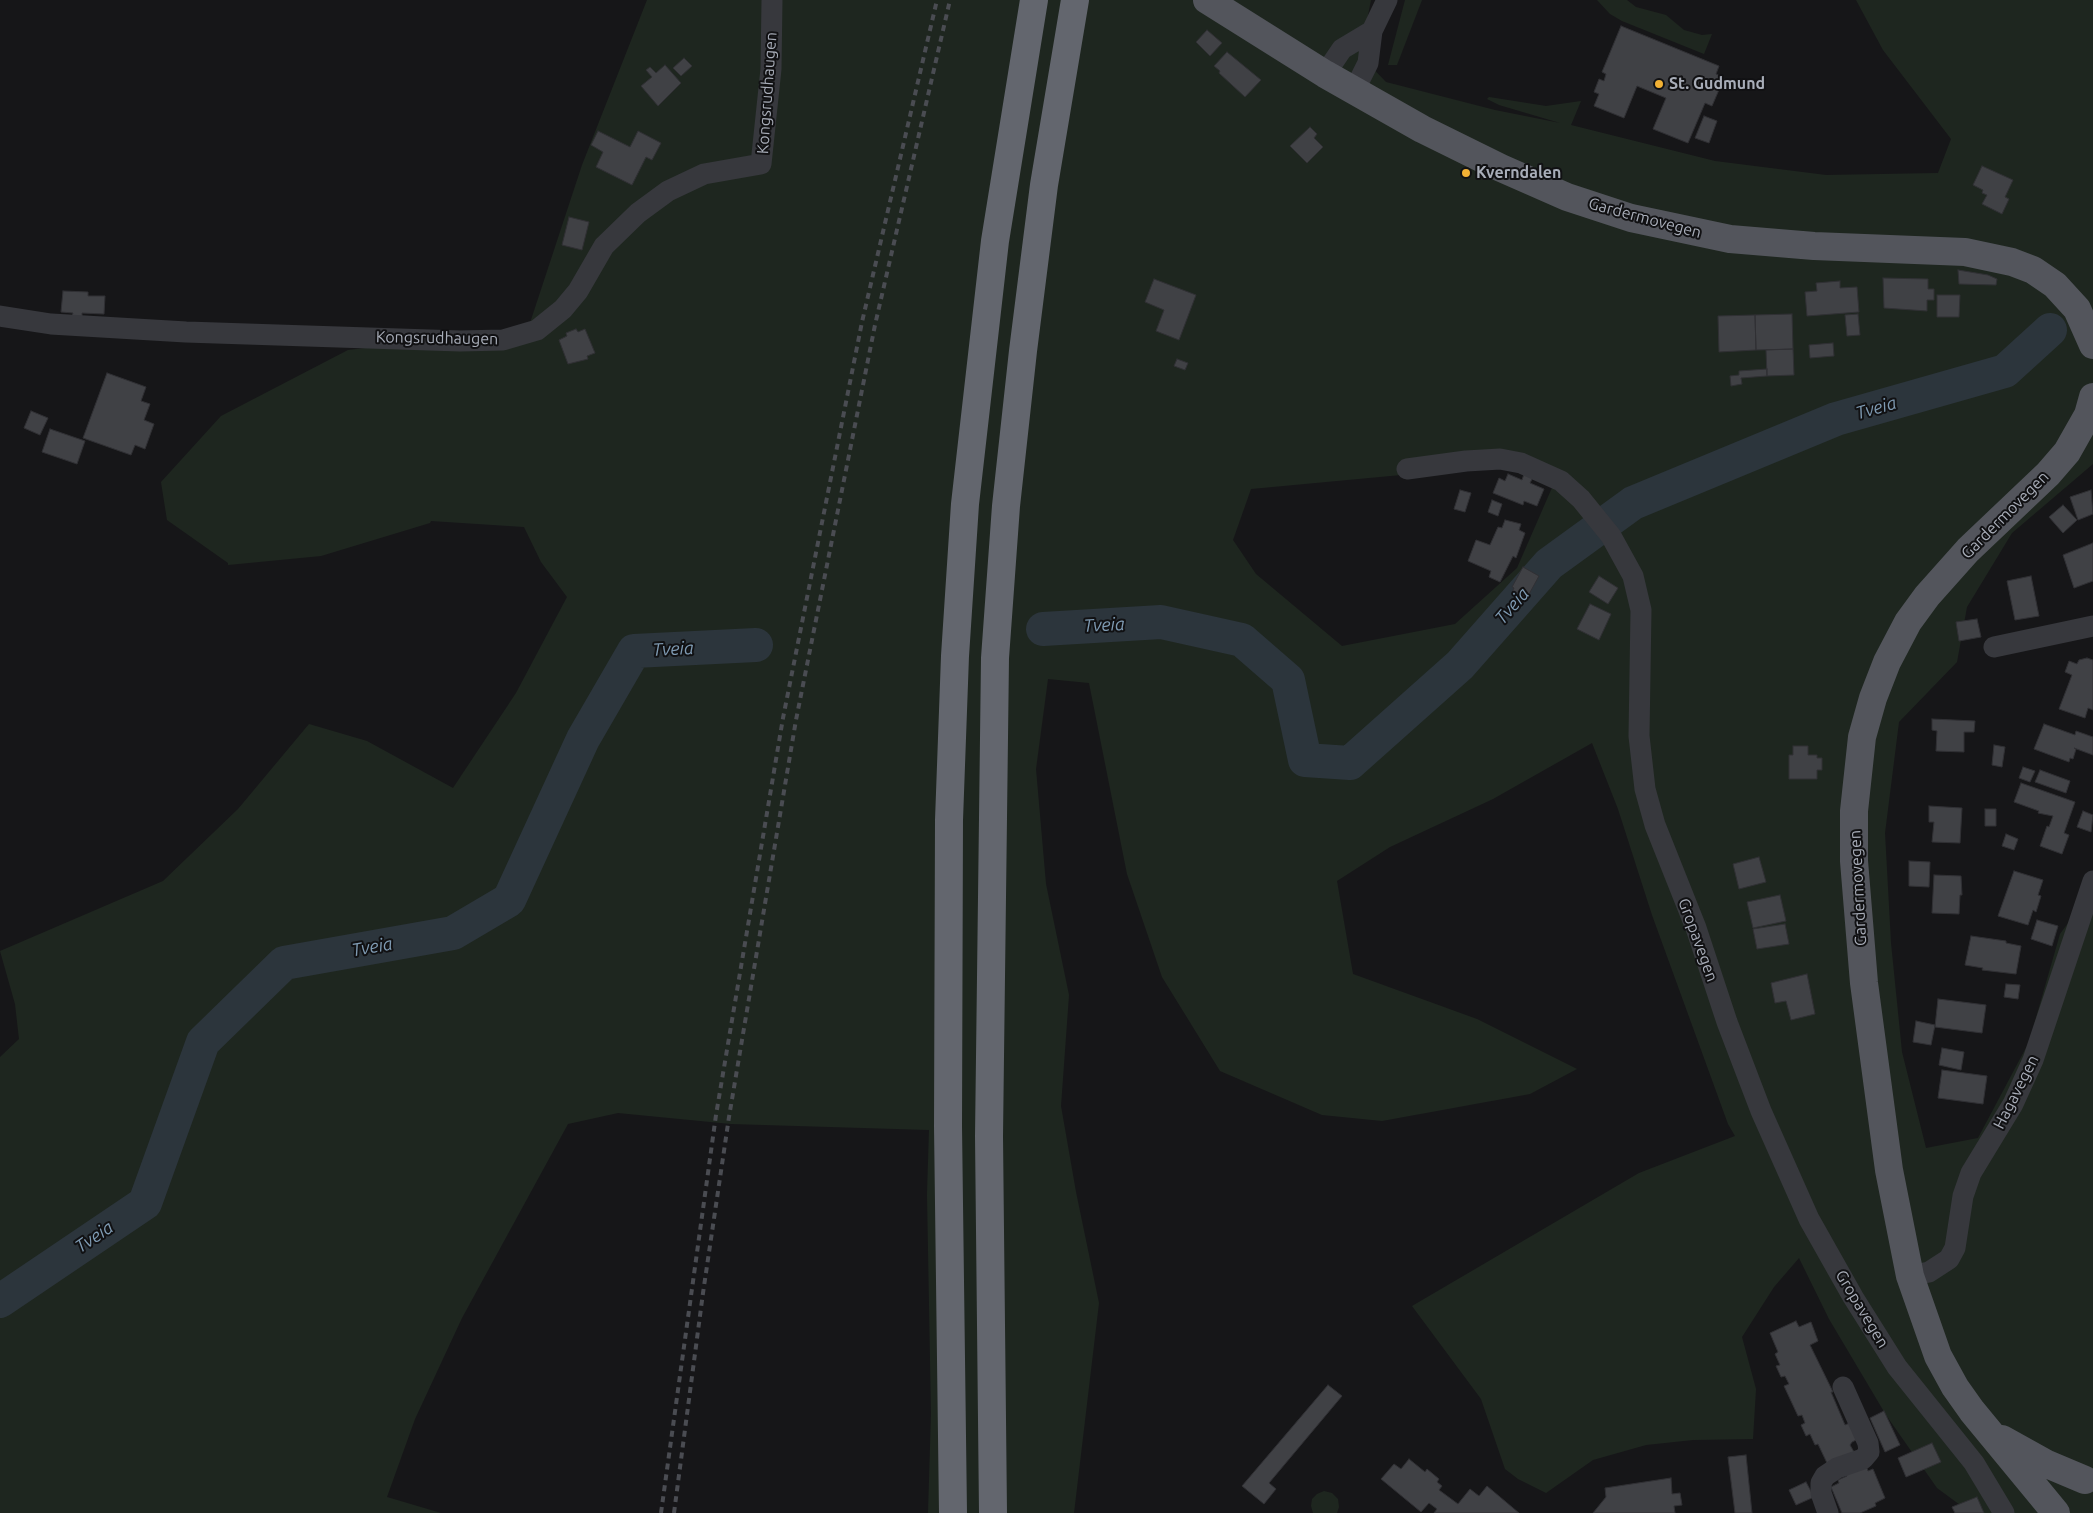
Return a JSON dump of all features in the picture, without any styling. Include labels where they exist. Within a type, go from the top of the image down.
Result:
[{"type":"highway","points":[[953,1513],[948,1106],[949,820],[955,656],[965,504],[995,241],[1034,0]]},
{"type":"highway","points":[[993,1513],[989,1136],[995,658],[1006,506],[1022,351],[1044,185],[1075,0]]},
{"type":"main road","name":"Gardermovegen","points":[[1207,0],[1325,74],[1422,129],[1501,168],[1567,197],[1631,218],[1730,239],[1814,246],[1965,252],[2012,262],[2033,270],[2055,285],[2077,309],[2093,345]]},
{"type":"main road","name":"Gardermovegen","points":[[2056,1513],[1955,1387],[1938,1356],[1910,1276],[1889,1170],[1864,983],[1854,844],[1856,784],[1862,737],[1873,698],[1887,662],[1908,622],[1927,596],[1968,550],[2048,474],[2067,452],[2088,415],[2093,397]]},
{"type":"main road","name":"Gardermovegen","points":[[1990,1432],[2047,1464],[2089,1480]]},
{"type":"main road","name":"Gardermovegen","points":[[2061,1513],[2067,1496],[2089,1480]]},
{"type":"street","name":"Kongsrudhaugen","points":[[0,316],[51,324],[186,332],[460,341],[502,340],[537,330],[562,309],[578,291],[604,246],[638,213],[668,191],[704,174],[761,164],[771,70],[772,0]]},
{"type":"street","points":[[1354,91],[1368,63],[1372,31],[1387,0]]},
{"type":"street","points":[[1325,74],[1342,49],[1372,31]]},
{"type":"street","name":"Gropavegen","points":[[1407,469],[1466,460],[1500,459],[1521,463],[1561,481],[1580,499],[1611,536],[1638,587],[1641,610],[1639,736],[1646,789],[1655,825],[1696,928],[1727,1022],[1761,1110],[1809,1219],[1853,1298],[1897,1367],[1974,1463],[2004,1513]]},
{"type":"street","points":[[1994,648],[2093,626]]},
{"type":"street","name":"Hagavegen","points":[[1910,1276],[1928,1272],[1949,1259],[1955,1248],[1963,1196],[1971,1173],[2013,1104],[2033,1060],[2093,881]]},
{"type":"street","points":[[1828,1513],[1821,1494],[1821,1483],[1824,1476],[1837,1468],[1863,1459],[1869,1452],[1868,1443],[1843,1387]]},
{"type":"shaded area","points":[[647,0],[1371,0],[1360,55],[1386,82],[1495,110],[1560,123],[1499,105],[1487,99],[1489,97],[1546,106],[1581,101],[1571,125],[1715,161],[1826,175],[1938,173],[1951,139],[1883,50],[1856,0],[2093,0],[2093,464],[2012,533],[1967,607],[1957,662],[1899,722],[1885,833],[1891,943],[1902,1052],[1926,1148],[1978,1138],[2029,1042],[2060,934],[2093,889],[2093,1513],[1971,1513],[1937,1488],[1886,1415],[1829,1319],[1799,1258],[1774,1287],[1742,1337],[1756,1389],[1753,1439],[1693,1440],[1646,1445],[1593,1460],[1546,1493],[1518,1479],[1505,1469],[1481,1399],[1412,1306],[1639,1173],[1735,1136],[1728,1124],[1652,915],[1618,809],[1592,743],[1493,799],[1390,847],[1337,881],[1353,974],[1477,1019],[1577,1069],[1530,1094],[1382,1121],[1322,1115],[1220,1071],[1162,977],[1127,874],[1089,683],[1048,679],[1036,769],[1046,884],[1069,995],[1061,1106],[1076,1192],[1099,1303],[1074,1513],[928,1513],[931,1414],[927,1194],[929,1130],[731,1124],[618,1113],[568,1124],[462,1318],[415,1419],[387,1497],[441,1513],[0,1513],[0,1057],[19,1039],[15,1004],[0,951],[163,881],[238,809],[309,724],[367,741],[453,788],[516,693],[567,597],[541,562],[524,527],[431,521],[430,523],[321,556],[228,565],[228,563],[167,520],[161,482],[221,416],[348,350],[528,329],[582,165]],"holes":[[[1512,458],[1558,474],[1517,568],[1455,624],[1342,646],[1256,574],[1233,540],[1251,489],[1401,475]]]},
{"type":"shaded area","points":[[1405,0],[1422,0],[1397,65],[1388,65]]},
{"type":"shaded area","points":[[1597,0],[1627,0],[1636,7],[1666,15],[1684,30],[1702,35],[1712,34],[1704,54],[1622,21],[1610,14]]},
{"type":"shaded area","points":[[1324,1491],[1332,1493],[1338,1499],[1339,1507],[1337,1513],[1313,1513],[1312,1499]]},
{"type":"building","name":"St. Gudmund","points":[[1621,26],[1719,66],[1716,74],[1724,78],[1712,106],[1705,103],[1688,143],[1653,129],[1666,98],[1637,86],[1624,118],[1594,106],[1599,94],[1594,92],[1599,79],[1604,81],[1606,74],[1602,72]]},
{"type":"building","points":[[1207,30],[1222,43],[1210,56],[1196,42]]},
{"type":"building","points":[[1227,52],[1261,80],[1245,97],[1214,66]]},
{"type":"building","points":[[684,58],[692,66],[681,76],[673,68]]},
{"type":"building","points":[[665,65],[681,83],[658,106],[641,86],[652,77],[646,70],[650,67],[656,73]]},
{"type":"building","points":[[1704,116],[1717,121],[1709,143],[1695,138]]},
{"type":"building","points":[[1310,127],[1317,134],[1314,138],[1323,147],[1307,163],[1290,146]]},
{"type":"building","points":[[598,131],[630,147],[638,131],[661,143],[652,160],[646,157],[632,185],[596,167],[603,152],[591,145]]},
{"type":"building","points":[[1982,166],[2013,180],[2005,197],[2009,199],[2002,214],[1982,204],[1987,195],[1982,193],[1983,190],[1973,185]]},
{"type":"building","points":[[569,217],[589,222],[582,250],[562,245]]},
{"type":"building","points":[[1958,270],[1988,275],[1997,279],[1996,285],[1959,284]]},
{"type":"building","points":[[1883,278],[1928,279],[1928,289],[1934,289],[1934,300],[1927,300],[1927,311],[1884,308]]},
{"type":"building","points":[[1154,279],[1196,295],[1179,340],[1156,331],[1164,310],[1145,302]]},
{"type":"building","points":[[1840,281],[1840,288],[1857,287],[1859,312],[1807,316],[1805,292],[1817,291],[1816,283]]},
{"type":"building","points":[[63,291],[88,292],[88,296],[105,296],[104,314],[82,313],[82,317],[72,316],[73,313],[61,312]]},
{"type":"building","points":[[1937,295],[1960,295],[1959,317],[1937,317]]},
{"type":"building","points":[[1792,314],[1793,349],[1756,350],[1755,315]]},
{"type":"building","points":[[1858,314],[1860,335],[1847,336],[1845,315]]},
{"type":"building","points":[[1755,315],[1756,350],[1719,352],[1718,316]]},
{"type":"building","points":[[576,329],[578,332],[585,329],[595,353],[587,356],[588,359],[568,364],[559,340],[567,336],[566,333]]},
{"type":"building","points":[[1833,343],[1834,356],[1810,358],[1809,345]]},
{"type":"building","points":[[1793,349],[1794,375],[1767,376],[1766,350]]},
{"type":"building","points":[[1177,359],[1188,363],[1185,370],[1174,366]]},
{"type":"building","points":[[1767,369],[1767,376],[1741,378],[1742,384],[1731,386],[1730,376],[1739,375],[1739,371]]},
{"type":"building","points":[[107,373],[146,387],[141,401],[150,404],[144,420],[154,424],[145,449],[135,445],[131,455],[83,438]]},
{"type":"building","points":[[31,411],[48,418],[40,435],[24,428]]},
{"type":"building","points":[[50,429],[85,441],[77,464],[42,452]]},
{"type":"building","points":[[1508,474],[1522,480],[1524,474],[1533,477],[1530,483],[1544,489],[1537,506],[1524,501],[1523,505],[1493,493],[1499,478],[1505,481]]},
{"type":"building","points":[[1460,490],[1471,493],[1465,512],[1454,509]]},
{"type":"building","points":[[2091,490],[2093,514],[2078,520],[2070,497]]},
{"type":"building","points":[[1492,500],[1502,504],[1498,516],[1488,512]]},
{"type":"building","points":[[2063,505],[2077,520],[2063,533],[2049,517]]},
{"type":"building","points":[[1505,520],[1521,524],[1519,530],[1525,533],[1516,558],[1513,556],[1500,582],[1489,577],[1491,571],[1468,561],[1476,540],[1490,545],[1498,527],[1502,528]]},
{"type":"building","points":[[2093,543],[2093,581],[2074,588],[2063,555]]},
{"type":"building","points":[[1523,567],[1539,576],[1528,596],[1525,594],[1523,598],[1512,592],[1514,588],[1512,587]]},
{"type":"building","points":[[1599,576],[1618,588],[1608,604],[1589,592]]},
{"type":"building","points":[[2031,576],[2039,616],[2015,620],[2007,581]]},
{"type":"building","points":[[1590,604],[1611,614],[1599,640],[1577,629]]},
{"type":"building","points":[[1977,619],[1981,637],[1959,641],[1956,622]]},
{"type":"building","points":[[2087,658],[2093,660],[2093,710],[2088,708],[2085,718],[2059,709],[2072,675],[2065,672],[2069,661],[2077,664],[2079,660]]},
{"type":"building","points":[[1932,719],[1975,721],[1974,732],[1964,732],[1964,752],[1936,751],[1937,731],[1932,730]]},
{"type":"building","points":[[2044,724],[2075,735],[2076,731],[2093,737],[2093,755],[2074,748],[2076,749],[2073,759],[2070,758],[2069,762],[2034,749]]},
{"type":"building","points":[[1994,745],[2005,747],[2002,767],[1992,765]]},
{"type":"building","points":[[1793,746],[1808,746],[1808,755],[1817,755],[1817,758],[1822,758],[1822,770],[1817,770],[1817,779],[1789,779],[1789,755],[1793,755]]},
{"type":"building","points":[[2023,767],[2035,771],[2030,782],[2019,778]]},
{"type":"building","points":[[2040,770],[2070,781],[2066,793],[2035,782]]},
{"type":"building","points":[[2021,783],[2075,802],[2064,833],[2069,835],[2062,854],[2040,846],[2047,826],[2049,827],[2053,816],[2038,813],[2039,811],[2014,802]]},
{"type":"building","points":[[1929,806],[1962,808],[1960,843],[1932,842],[1934,822],[1929,822]]},
{"type":"building","points":[[1985,809],[1996,809],[1996,826],[1985,826]]},
{"type":"building","points":[[2083,811],[2093,815],[2091,832],[2077,827]]},
{"type":"building","points":[[2006,834],[2018,839],[2014,850],[2002,846]]},
{"type":"building","points":[[1759,857],[1766,882],[1739,889],[1733,864]]},
{"type":"building","points":[[1909,861],[1930,862],[1929,887],[1909,886]]},
{"type":"building","points":[[2014,871],[2043,880],[2038,895],[2041,896],[2036,912],[2033,910],[2028,925],[1998,916]]},
{"type":"building","points":[[1934,875],[1961,876],[1962,895],[1960,895],[1959,914],[1932,913]]},
{"type":"building","points":[[1780,895],[1786,921],[1753,928],[1747,902]]},
{"type":"building","points":[[2037,920],[2058,926],[2052,946],[2031,939]]},
{"type":"building","points":[[1785,924],[1789,944],[1757,949],[1753,929]]},
{"type":"building","points":[[1971,936],[2006,941],[2006,943],[2021,946],[2016,974],[1982,970],[1983,968],[1965,965]]},
{"type":"building","points":[[1807,974],[1815,1014],[1791,1020],[1786,1001],[1775,1003],[1771,983]]},
{"type":"building","points":[[2006,984],[2020,985],[2018,999],[2004,997]]},
{"type":"building","points":[[1938,999],[1986,1005],[1982,1033],[1935,1027]]},
{"type":"building","points":[[1916,1021],[1935,1025],[1931,1045],[1913,1042]]},
{"type":"building","points":[[1942,1048],[1964,1052],[1961,1070],[1939,1065]]},
{"type":"building","points":[[1942,1070],[1987,1076],[1983,1104],[1938,1098]]},
{"type":"building","points":[[1796,1321],[1799,1327],[1811,1322],[1818,1341],[1810,1345],[1833,1392],[1831,1392],[1845,1425],[1852,1422],[1860,1438],[1850,1445],[1854,1452],[1827,1463],[1818,1444],[1815,1445],[1810,1434],[1806,1436],[1801,1425],[1805,1423],[1802,1415],[1798,1416],[1784,1386],[1789,1384],[1785,1376],[1781,1377],[1776,1366],[1780,1365],[1775,1354],[1778,1352],[1770,1333]]},
{"type":"building","points":[[1328,1385],[1342,1396],[1269,1483],[1276,1489],[1264,1504],[1242,1486]]},
{"type":"building","points":[[1884,1411],[1900,1445],[1885,1452],[1870,1418]]},
{"type":"building","points":[[1932,1443],[1941,1462],[1906,1477],[1898,1458]]},
{"type":"building","points":[[1746,1455],[1752,1513],[1735,1513],[1728,1457]]},
{"type":"building","points":[[1409,1459],[1425,1472],[1427,1469],[1439,1479],[1437,1482],[1442,1486],[1439,1490],[1458,1504],[1470,1489],[1479,1496],[1487,1486],[1519,1513],[1434,1513],[1437,1509],[1429,1503],[1421,1512],[1381,1479],[1394,1464],[1401,1469]]},
{"type":"building","points":[[1865,1463],[1868,1471],[1873,1469],[1885,1498],[1875,1503],[1876,1506],[1860,1513],[1842,1513],[1831,1487],[1839,1483],[1838,1480],[1847,1476],[1845,1472]]},
{"type":"building","points":[[1671,1478],[1672,1494],[1680,1493],[1682,1505],[1674,1506],[1675,1513],[1593,1513],[1606,1497],[1605,1488]]},
{"type":"building","points":[[1806,1482],[1814,1497],[1796,1505],[1789,1490]]},
{"type":"building","points":[[1977,1497],[1984,1513],[1955,1513],[1952,1507]]},
{"type":"waterway","name":"Tveia","points":[[1043,629],[1161,622],[1242,640],[1288,680],[1305,760],[1350,763],[1460,665],[1549,564],[1633,503],[1836,419],[2005,371],[2050,330]]},
{"type":"waterway","name":"Tveia","points":[[0,1301],[145,1203],[203,1042],[284,963],[453,933],[509,900],[583,739],[634,651],[756,645]]},
{"type":"railway","points":[[661,1513],[716,1115],[783,718],[862,322],[937,0]]},
{"type":"railway","points":[[674,1513],[703,1293],[729,1117],[796,720],[875,325],[950,0]]},
{"type":"place","name":"St. Gudmund","points":[[1659,84]]},
{"type":"place","name":"Kverndalen","points":[[1466,173]]}]
